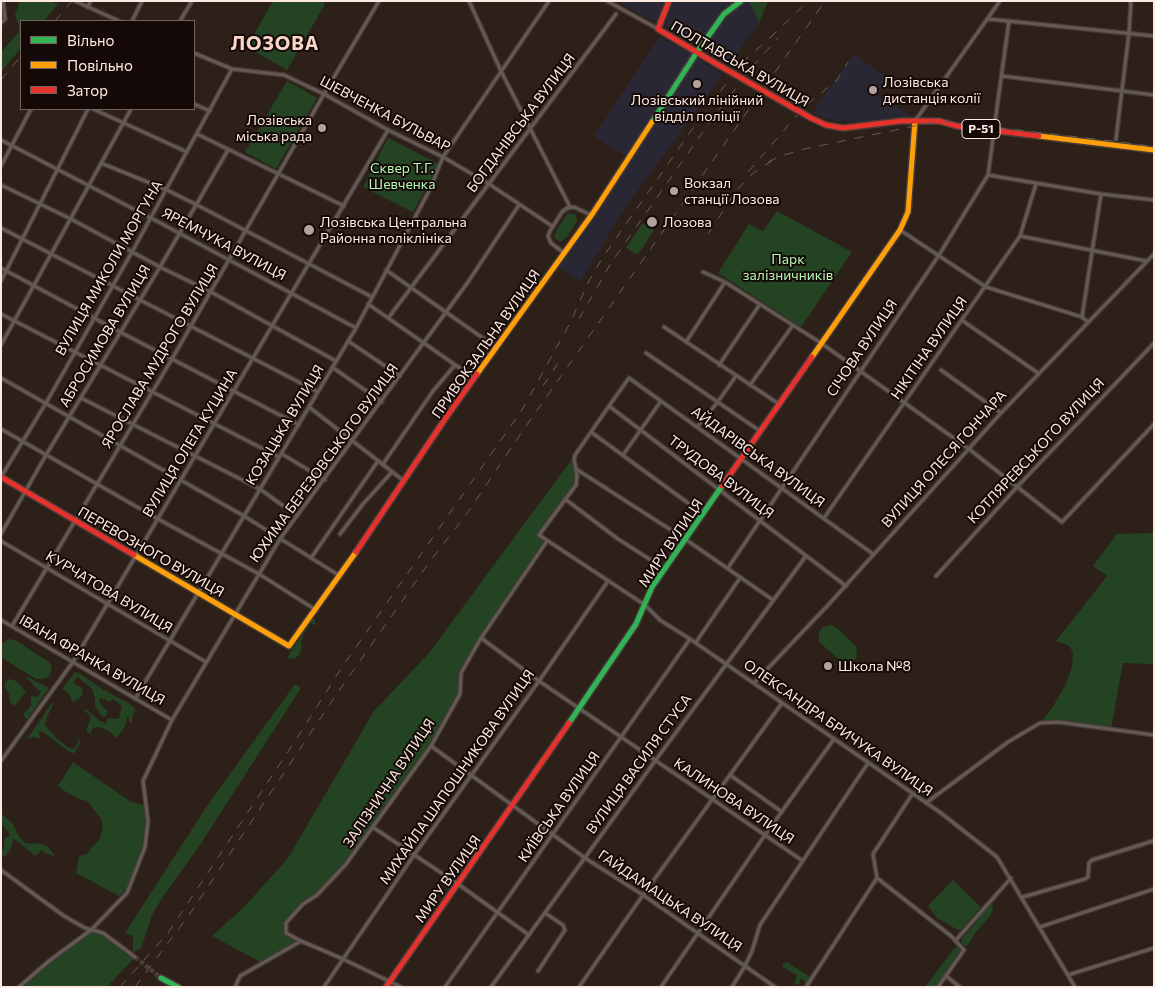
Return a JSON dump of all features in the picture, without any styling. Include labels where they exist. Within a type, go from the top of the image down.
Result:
[{"type":"main road","points":[[658,29],[669,1]]},
{"type":"main road","name":"ПРИВОКЗАЛЬНА ВУЛИЦЯ","points":[[289,646],[340,576],[474,379],[591,215],[629,159],[696,52],[724,14],[741,1]]},
{"type":"main road","name":"ПОЛТАВСЬКА ВУЛИЦЯ","points":[[658,29],[715,64],[826,125],[843,128],[915,121]]},
{"type":"main road","name":"Р-51","points":[[915,121],[939,122],[994,131],[1154,150]]},
{"type":"main road","name":"МИРУ ВУЛИЦЯ","points":[[386,987],[636,624],[652,587],[900,230],[908,212],[910,198],[915,121]]},
{"type":"main road","name":"ПЕРЕВОЗНОГО ВУЛИЦЯ","points":[[1,477],[289,646]]},
{"type":"main road","points":[[160,978],[178,987]]},
{"type":"street","points":[[1,23],[5,20],[3,1]]},
{"type":"street","points":[[87,7],[91,1]]},
{"type":"street","points":[[132,20],[142,1]]},
{"type":"street","points":[[181,20],[192,1]]},
{"type":"street","name":"ЯРОСЛАВА МУДРОГО ВУЛИЦЯ","points":[[12,626],[192,326],[379,1]]},
{"type":"street","points":[[469,1],[501,71],[570,207]]},
{"type":"street","name":"КОЗАЦЬКА ВУЛИЦЯ","points":[[135,699],[356,328],[428,191],[443,157],[549,1]]},
{"type":"street","points":[[607,1],[658,29]]},
{"type":"street","points":[[915,121],[1000,1]]},
{"type":"street","points":[[1116,139],[1131,1]]},
{"type":"street","points":[[76,2],[117,20]]},
{"type":"street","name":"БОГДАНІВСЬКА ВУЛИЦЯ","points":[[389,317],[531,130],[616,14]]},
{"type":"street","points":[[988,19],[1154,36]]},
{"type":"street","points":[[995,122],[1009,22]]},
{"type":"street","name":"ШЕВЧЕНКА БУЛЬВАР","points":[[195,53],[232,69],[284,75],[324,94],[388,130],[443,157],[489,184],[552,226]]},
{"type":"street","name":"ВУЛИЦЯ МИКОЛИ МОРГУНА","points":[[1,477],[46,403],[132,252],[232,69]]},
{"type":"street","points":[[1002,76],[1154,95]]},
{"type":"street","points":[[195,104],[210,111]]},
{"type":"street","points":[[1,166],[30,110]]},
{"type":"street","points":[[1,281],[38,204],[87,110]]},
{"type":"street","points":[[95,110],[187,152]]},
{"type":"street","points":[[1,345],[130,110]]},
{"type":"street","name":"ВУЛИЦЯ ОЛЕГА КУЦИНА","points":[[1,762],[73,662],[274,326],[388,130]]},
{"type":"street","name":"СІЧОВА ВУЛИЦЯ","points":[[728,568],[939,255],[988,175],[994,131]]},
{"type":"street","points":[[197,134],[344,206]]},
{"type":"street","name":"ЯРЕМЧУКА ВУЛИЦЯ","points":[[1,140],[180,233],[356,328]]},
{"type":"street","name":"АБРОСИМОВА ВУЛИЦЯ","points":[[1,534],[228,150]]},
{"type":"street","points":[[101,163],[167,190],[247,230],[372,297]]},
{"type":"street","points":[[988,175],[1101,194],[1154,200]]},
{"type":"street","name":"НІКІТІНА ВУЛИЦЯ","points":[[824,518],[1020,236],[1036,184]]},
{"type":"street","points":[[1,185],[211,292],[336,361]]},
{"type":"street","points":[[1082,317],[1101,194]]},
{"type":"street","name":"ЮХИМА БЕРЕЗОВСЬКОГО ВУЛИЦЯ","points":[[19,987],[91,930],[127,893],[145,847],[148,821],[143,781],[172,720],[280,539],[468,282],[519,205]]},
{"type":"street","points":[[564,253],[552,245],[549,240],[548,234],[552,226],[564,210],[570,207],[591,215]]},
{"type":"street","points":[[1,228],[318,392]]},
{"type":"street","points":[[900,230],[986,287],[1082,317],[1088,322]]},
{"type":"street","points":[[1020,236],[1147,262]]},
{"type":"street","name":"ВУЛИЦЯ ОЛЕСЯ ГОНЧАРА","points":[[754,683],[846,586],[1038,373],[1154,254]]},
{"type":"street","points":[[1,268],[299,425]]},
{"type":"street","points":[[386,270],[447,311],[496,348]]},
{"type":"street","points":[[703,272],[725,282],[821,343],[969,449],[1062,522],[1154,424]]},
{"type":"street","points":[[686,342],[725,282]]},
{"type":"street","points":[[368,304],[389,317],[474,379]]},
{"type":"street","points":[[719,365],[760,304]]},
{"type":"street","points":[[1,314],[325,480]]},
{"type":"street","points":[[962,321],[1038,373]]},
{"type":"street","points":[[750,385],[793,325]]},
{"type":"street","points":[[664,327],[780,404]]},
{"type":"street","points":[[348,341],[400,376]]},
{"type":"street","name":"КОТЛЯРЕВСЬКОГО ВУЛИЦЯ","points":[[936,576],[1018,486],[1154,343]]},
{"type":"street","points":[[646,353],[760,431]]},
{"type":"street","points":[[383,464],[433,391],[455,365]]},
{"type":"street","points":[[332,367],[382,402]]},
{"type":"street","points":[[941,370],[1001,413]]},
{"type":"street","points":[[697,427],[718,403],[736,376]]},
{"type":"street","points":[[1,378],[244,516],[340,576]]},
{"type":"street","name":"АЙДАРІВСЬКА ВУЛИЦЯ","points":[[610,406],[629,378],[873,554]]},
{"type":"street","points":[[81,398],[260,489],[297,516]]},
{"type":"street","points":[[623,455],[661,401]]},
{"type":"street","points":[[610,406],[575,455],[576,485],[565,499],[618,539],[665,569]]},
{"type":"street","name":"ТРУДОВА ВУЛИЦЯ","points":[[610,406],[846,586]]},
{"type":"street","points":[[309,407],[404,481]]},
{"type":"street","points":[[1,429],[221,555],[259,574],[316,610]]},
{"type":"street","points":[[591,432],[704,514]]},
{"type":"street","points":[[311,558],[378,461]]},
{"type":"street","points":[[576,469],[728,568],[773,600]]},
{"type":"street","points":[[340,534],[363,504],[392,472]]},
{"type":"street","name":"ОЛЕКСАНДРА БРИЧУКА ВУЛИЦЯ","points":[[565,499],[539,535],[645,605],[660,620],[696,642],[913,793],[997,857],[1075,987]]},
{"type":"street","name":"КУРЧАТОВА ВУЛИЦЯ","points":[[1,541],[206,662]]},
{"type":"street","name":"ЗАЛІЗНИЧНА ВУЛИЦЯ","points":[[301,941],[286,933],[286,923],[303,904],[317,895],[346,864],[374,828],[431,746],[460,694],[461,672],[481,638],[547,541]]},
{"type":"street","name":"ВУЛИЦЯ ВАСИЛЯ СТУСА","points":[[491,987],[655,760],[806,556]]},
{"type":"street","points":[[696,642],[740,578]]},
{"type":"street","name":"МИХАЙЛА ШАПОШНИКОВА ВУЛИЦЯ","points":[[324,987],[414,855],[608,581]]},
{"type":"street","name":"ІВАНА ФРАНКА ВУЛИЦЯ","points":[[1,620],[172,720]]},
{"type":"street","name":"КАЛИНОВА ВУЛИЦЯ","points":[[481,638],[539,681],[803,861]]},
{"type":"street","name":"КИЇВСЬКА ВУЛИЦЯ","points":[[445,987],[690,639]]},
{"type":"street","points":[[579,987],[782,703]]},
{"type":"street","points":[[926,803],[1008,742],[1040,723],[1058,722],[1154,735]]},
{"type":"street","points":[[661,987],[765,835],[834,739]]},
{"type":"street","name":"ГАЙДАМАЦЬКА ВУЛИЦЯ","points":[[431,746],[585,858],[698,932],[775,987]]},
{"type":"street","points":[[732,987],[752,951],[758,929],[868,763]]},
{"type":"street","points":[[730,776],[782,812]]},
{"type":"street","points":[[806,987],[877,878],[874,854],[913,793]]},
{"type":"street","points":[[374,828],[458,884],[529,935]]},
{"type":"street","points":[[1023,898],[1085,879],[1088,877],[1089,863],[1092,860],[1153,841]]},
{"type":"street","points":[[1,870],[64,916],[91,930],[104,934],[135,957]]},
{"type":"street","points":[[877,878],[956,940],[964,950],[938,987]]},
{"type":"street","points":[[956,940],[1010,878]]},
{"type":"street","points":[[1040,927],[1154,889]]},
{"type":"street","points":[[538,971],[565,930],[563,925],[545,913]]},
{"type":"street","points":[[235,987],[240,976],[301,941],[401,987]]},
{"type":"street","points":[[1068,975],[1154,948]]},
{"type":"street","points":[[946,976],[960,987]]},
{"type":"shaded area","points":[[617,1],[664,1],[658,19],[652,21]]},
{"type":"shaded area","points":[[673,1],[749,1],[759,23],[730,63],[665,26]]},
{"type":"shaded area","points":[[659,37],[695,55],[722,75],[622,212],[581,281],[555,265],[629,158],[594,136]]},
{"type":"shaded area","points":[[854,54],[889,79],[877,95],[916,119],[864,122],[836,121],[812,113]]},
{"type":"green space","points":[[20,1],[49,1],[58,4],[45,20],[20,20],[20,49],[1,72],[1,52],[19,32],[15,15]]},
{"type":"green space","points":[[273,1],[321,1],[325,4],[287,70],[247,47]]},
{"type":"green space","points":[[749,1],[768,1],[759,23]]},
{"type":"green space","points":[[287,81],[317,98],[276,169],[245,152]]},
{"type":"green space","name":"Сквер Т.Г. Шевченка","points":[[388,138],[439,164],[413,212],[363,187]]},
{"type":"green space","name":"Парк залізничників","points":[[777,211],[852,252],[801,327],[718,273],[749,224],[763,231]]},
{"type":"green space","points":[[568,213],[576,215],[577,221],[567,237],[560,242],[554,237]]},
{"type":"green space","points":[[643,223],[654,230],[639,253],[635,254],[627,246]]},
{"type":"green space","points":[[575,455],[576,485],[539,535],[547,541],[481,638],[461,672],[460,694],[431,746],[346,864],[317,895],[303,904],[286,923],[286,933],[301,941],[262,963],[212,936],[245,906],[288,858],[374,711],[429,653]]},
{"type":"green space","points":[[1154,533],[1154,664],[1123,663],[1111,729],[1058,722],[1040,723],[1052,708],[1066,684],[1072,666],[1073,652],[1068,645],[1056,641],[1107,576],[1093,566],[1117,534]]},
{"type":"green space","points":[[314,617],[316,626],[311,623],[302,637],[302,648],[299,655],[294,659],[287,658]]},
{"type":"green space","points":[[830,625],[837,628],[856,646],[857,657],[852,662],[842,662],[819,642],[819,632],[823,627]]},
{"type":"green space","points":[[9,639],[17,641],[50,663],[52,670],[48,677],[36,679],[2,658],[1,644]]},
{"type":"green space","points":[[75,672],[130,704],[136,710],[133,714],[132,722],[129,722],[129,717],[127,716],[126,725],[117,738],[107,730],[99,727],[93,728],[89,734],[86,730],[91,718],[84,711],[86,709],[100,721],[107,724],[107,719],[109,718],[119,718],[122,706],[113,699],[109,702],[102,698],[99,699],[99,702],[108,712],[103,717],[95,707],[92,689],[78,677],[73,683],[82,688],[83,694],[79,699],[72,702],[70,695],[62,689]]},
{"type":"green space","points":[[25,676],[49,688],[27,720],[23,715],[31,706],[31,698],[33,696],[38,697],[41,690],[38,690]]},
{"type":"green space","points":[[9,679],[16,681],[26,691],[16,705],[10,702],[9,694],[5,688],[5,682]]},
{"type":"green space","points":[[295,684],[301,688],[196,851],[162,898],[152,915],[141,949],[133,952],[133,936],[125,933],[207,806]]},
{"type":"green space","points":[[52,703],[54,703],[45,725],[56,738],[69,748],[74,749],[79,740],[81,741],[74,753],[71,753],[41,731],[39,733],[40,739],[34,737],[27,739]]},
{"type":"green space","points":[[73,762],[131,802],[143,805],[145,809],[146,830],[141,851],[131,879],[119,896],[76,873],[79,856],[87,854],[99,840],[103,827],[101,819],[87,801],[79,799],[58,786]]},
{"type":"green space","points":[[1,813],[13,824],[18,835],[25,843],[43,844],[55,856],[41,850],[37,855],[34,855],[13,839],[11,848],[5,857],[1,855],[5,838],[9,836],[9,833],[1,823]]},
{"type":"green space","points":[[953,880],[981,907],[962,929],[958,930],[937,918],[928,906]]},
{"type":"green space","points":[[992,902],[993,910],[990,916],[968,945],[964,946],[961,942],[963,937],[989,903]]},
{"type":"green space","points":[[91,930],[98,931],[135,957],[107,987],[19,987],[49,961]]},
{"type":"green space","points":[[956,946],[961,949],[953,964],[935,987],[925,987]]},
{"type":"green space","points":[[787,962],[810,977],[806,983],[801,978],[799,985],[794,983],[797,975],[783,967],[782,964]]},
{"type":"tunnel","points":[[135,957],[161,978]]},
{"type":"railway","points":[[56,20],[72,1]]},
{"type":"railway","points":[[770,38],[808,1]]},
{"type":"railway","points":[[135,987],[189,915],[336,695],[431,560],[468,512],[526,426],[825,1]]},
{"type":"railway","points":[[120,987],[168,933],[342,667],[522,410],[570,323],[589,281],[603,257],[707,108],[745,60],[775,33]]},
{"type":"railway","points":[[579,319],[611,263],[712,119],[754,65],[778,38]]},
{"type":"railway","points":[[1,80],[20,57]]},
{"type":"railway","points":[[748,172],[804,107],[837,80],[848,62]]},
{"type":"railway","points":[[768,162],[804,149],[939,121],[1154,147]]},
{"type":"railway","points":[[708,234],[736,191],[752,174],[773,160]]},
{"type":"railway","points":[[543,386],[560,360]]},
{"type":"traffic: fast","points":[[652,122],[724,14],[741,1]]},
{"type":"traffic: fast","points":[[569,723],[636,624],[652,587],[722,486]]},
{"type":"traffic: fast","points":[[161,978],[178,987]]},
{"type":"traffic: slow","points":[[812,357],[900,230],[908,212],[915,121]]},
{"type":"traffic: slow","points":[[477,374],[593,213],[652,122]]},
{"type":"traffic: slow","points":[[1039,136],[1154,150]]},
{"type":"traffic: slow","points":[[134,555],[289,646],[356,552]]},
{"type":"traffic: jam","points":[[669,1],[658,29],[715,63]]},
{"type":"traffic: jam","points":[[715,63],[811,118]]},
{"type":"traffic: jam","points":[[811,118],[826,125],[843,128],[901,121],[939,121],[957,126],[1039,136]]},
{"type":"traffic: jam","points":[[722,486],[812,357]]},
{"type":"traffic: jam","points":[[356,552],[477,374]]},
{"type":"traffic: jam","points":[[1,477],[134,555]]},
{"type":"traffic: jam","points":[[386,987],[569,723]]},
{"type":"place","name":"Лозівський лінійний відділ поліції","points":[[697,84]]},
{"type":"place","name":"Лозівська дистанція колії","points":[[873,90]]},
{"type":"place","name":"Лозівська міська рада","points":[[322,128]]},
{"type":"place","name":"Вокзал станції Лозова","points":[[674,191]]},
{"type":"place","name":"Лозова","points":[[652,222]]},
{"type":"place","name":"Лозівська Центральна Районна поліклініка","points":[[309,230]]},
{"type":"place","name":"Школа №8","points":[[828,666]]},
{"type":"district","name":"ЛОЗОВА","points":[[275,44]]}]
